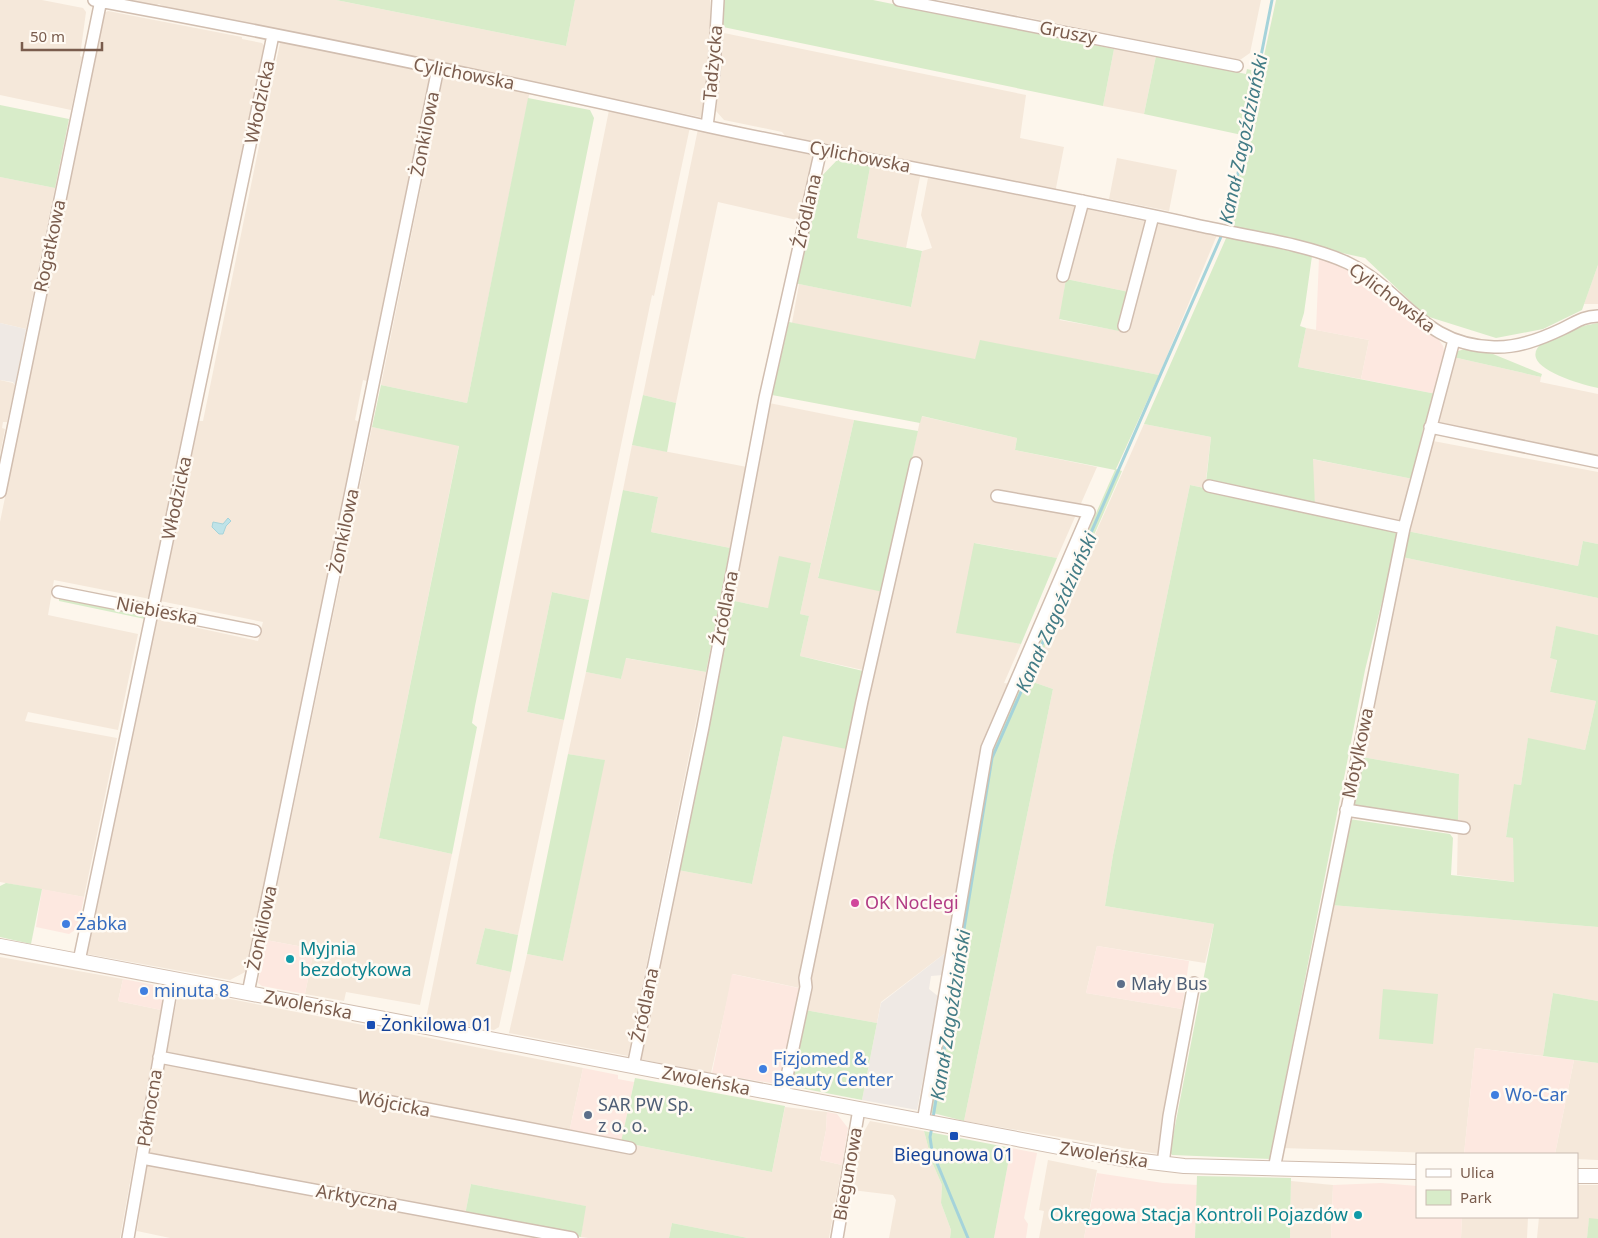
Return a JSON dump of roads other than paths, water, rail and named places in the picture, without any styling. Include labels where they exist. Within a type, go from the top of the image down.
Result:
[{"type":"street","name":"Cylichowska","points":[[98,0],[438,68],[821,150],[1083,201],[1301,249],[1351,265],[1373,279],[1426,324],[1454,340],[1494,347],[1506,346],[1535,341],[1583,317],[1598,316]]},
{"type":"street","name":"Rogatkowa","points":[[0,492],[98,0]]},
{"type":"street","name":"Tadżycka","points":[[707,126],[714,71],[718,0]]},
{"type":"street","name":"Gruszy","points":[[899,0],[1237,66]]},
{"type":"street","name":"Włodzicka","points":[[80,961],[274,36]]},
{"type":"street","name":"Żonkilowa","points":[[248,993],[438,68]]},
{"type":"street","name":"Źródlana","points":[[633,1067],[703,727],[765,398],[821,150]]},
{"type":"street","points":[[1063,276],[1083,201]]},
{"type":"street","points":[[1124,326],[1154,216]]},
{"type":"street","name":"Motylkowa","points":[[1274,1169],[1404,528],[1454,340]]},
{"type":"street","points":[[1430,426],[1598,462]]},
{"type":"street","points":[[783,1095],[860,711],[916,463]]},
{"type":"street","points":[[1209,486],[1404,528]]},
{"type":"street","points":[[930,1123],[987,748],[1089,512],[997,496]]},
{"type":"street","name":"Niebieska","points":[[58,592],[255,631]]},
{"type":"street","points":[[1346,810],[1464,828]]},
{"type":"street","name":"Zwoleńska","points":[[0,946],[1093,1154],[1163,1164],[1416,1172]]},
{"type":"street","name":"Północna","points":[[130,1238],[159,1057],[174,979]]},
{"type":"street","points":[[1163,1164],[1169,1116],[1194,983]]},
{"type":"street","name":"Wójcicka","points":[[159,1057],[630,1148]]},
{"type":"street","name":"Biegunowa","points":[[837,1238],[859,1109]]},
{"type":"street","name":"Arktyczna","points":[[142,1158],[572,1238]]},
{"type":"street","points":[[1578,1176],[1598,1176]]},
{"type":"water","points":[[228,518],[231,521],[226,526],[223,534],[219,534],[212,527],[213,522],[223,524]]},
{"type":"waterway","name":"Kanał Zagoździański","points":[[933,1118],[992,758],[1230,214],[1272,0]]},
{"type":"waterway","name":"Kanał Zagoździański","points":[[932,1127],[930,1137],[932,1151],[968,1238]]},
{"type":"place","name":"OK Noclegi","points":[[855,903]]},
{"type":"place","name":"Żabka","points":[[66,924]]},
{"type":"place","name":"Myjnia bezdotykowa","points":[[290,959]]},
{"type":"place","name":"Mały Bus","points":[[1121,984]]},
{"type":"place","name":"minuta 8","points":[[144,991]]},
{"type":"place","name":"Żonkilowa 01","points":[[371,1025]]},
{"type":"place","name":"Fizjomed & Beauty Center","points":[[763,1069]]},
{"type":"place","name":"Wo-Car","points":[[1495,1095]]},
{"type":"place","name":"SAR PW Sp. z o. o.","points":[[588,1115]]},
{"type":"place","name":"Biegunowa 01","points":[[954,1136]]},
{"type":"place","name":"Okręgowa Stacja Kontroli Pojazdów","points":[[1358,1215]]}]
